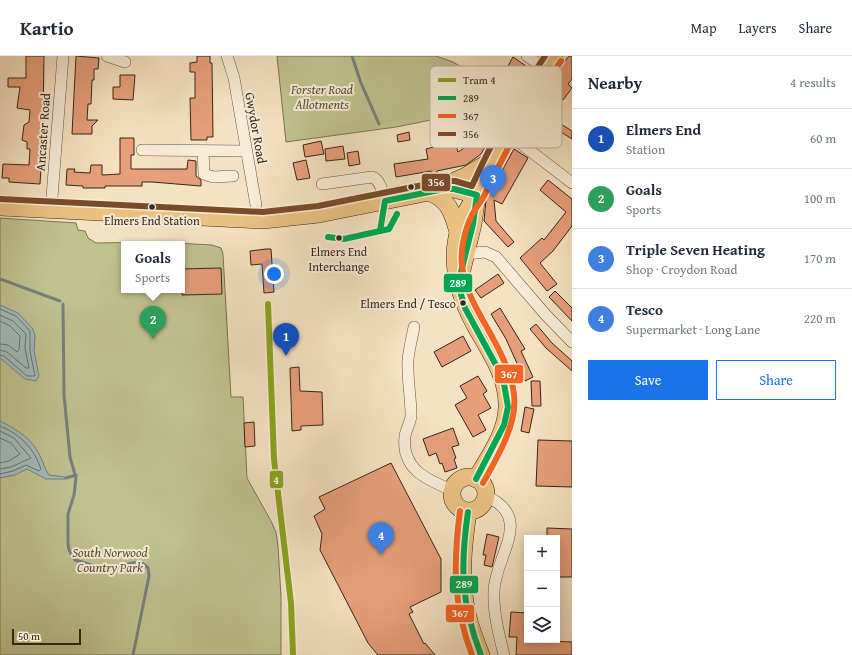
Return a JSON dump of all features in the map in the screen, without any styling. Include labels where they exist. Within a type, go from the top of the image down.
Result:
[{"type":"main road","points":[[476,479],[504,425],[508,407],[503,378],[491,353],[465,308],[454,266],[458,232],[465,210],[476,195],[499,148]]},
{"type":"main road","points":[[428,192],[466,176],[492,160]]},
{"type":"main road","points":[[0,207],[231,220],[288,218],[353,208],[428,192],[454,189],[476,195]]},
{"type":"main road","points":[[428,192],[436,194],[446,201],[453,214],[458,232]]},
{"type":"main road","points":[[458,284],[473,224],[476,195]]},
{"type":"main road","points":[[467,477],[476,479],[484,485],[486,496],[485,502],[479,508],[468,512],[456,505],[453,500],[452,490],[461,479],[467,477]]},
{"type":"main road","points":[[468,512],[463,542],[464,588],[468,616],[480,655]]},
{"type":"street","name":"Ancaster Road","points":[[51,210],[63,56]]},
{"type":"street","points":[[107,56],[125,62]]},
{"type":"street","name":"Gwydor Road","points":[[227,56],[234,78],[256,205]]},
{"type":"street","points":[[527,56],[550,62]]},
{"type":"street","points":[[526,148],[572,183]]},
{"type":"street","points":[[142,150],[246,151]]},
{"type":"street","points":[[203,151],[204,174],[212,177],[233,176]]},
{"type":"street","points":[[322,184],[372,177],[379,182],[385,200]]},
{"type":"street","points":[[466,254],[485,252],[496,257],[545,314],[572,342]]},
{"type":"street","points":[[414,327],[408,359],[411,418],[405,435],[405,450],[411,465],[420,475],[428,481],[452,490]]},
{"type":"street","points":[[486,496],[497,501],[509,513],[512,522],[510,534],[496,575],[494,592],[504,655]]},
{"type":"green space","name":"Forster Road Allotments","points":[[277,56],[436,56],[460,66],[430,66],[430,120],[396,127],[286,142]]},
{"type":"green space","name":"South Norwood Country Park","points":[[0,218],[76,223],[78,230],[85,231],[88,238],[96,243],[121,243],[121,293],[185,293],[185,244],[212,245],[221,248],[223,254],[231,397],[243,397],[247,478],[276,532],[281,597],[281,655],[0,655]]},
{"type":"water","points":[[0,305],[18,313],[33,329],[35,336],[34,351],[39,376],[36,381],[25,379],[0,358]]},
{"type":"water","points":[[0,421],[19,432],[34,445],[49,475],[65,477],[65,479],[46,479],[27,469],[15,475],[0,478]]},
{"type":"building","points":[[26,56],[44,56],[43,118],[38,168],[41,168],[40,184],[9,182],[9,178],[2,178],[3,164],[29,165],[30,149],[27,149],[27,142],[22,140],[24,125],[29,122],[30,110],[17,108],[20,87],[8,87],[8,78],[26,78]]},
{"type":"building","points":[[76,56],[99,58],[98,69],[94,69],[94,80],[92,80],[91,104],[88,104],[87,120],[98,120],[92,126],[92,134],[72,134]]},
{"type":"building","points":[[197,56],[210,56],[210,63],[212,63],[213,137],[207,137],[207,140],[191,140],[190,98],[195,98],[195,72],[190,72],[190,63],[197,62]]},
{"type":"building","points":[[569,56],[572,56],[572,79],[568,84],[572,88],[563,100],[562,99],[561,66]]},
{"type":"building","points":[[513,57],[526,66],[508,66]]},
{"type":"building","points":[[120,75],[135,75],[133,100],[113,99],[113,87],[120,87]]},
{"type":"building","points":[[562,125],[572,131],[572,139],[562,133]]},
{"type":"building","points":[[409,132],[410,140],[398,142],[397,135]]},
{"type":"building","points":[[120,138],[134,138],[134,155],[131,155],[131,169],[187,169],[188,160],[196,161],[196,176],[201,180],[201,186],[152,182],[142,182],[142,186],[105,186],[105,188],[83,188],[83,186],[66,185],[67,169],[75,169],[74,172],[90,173],[91,165],[102,165],[102,175],[120,174]]},
{"type":"building","points":[[321,141],[324,154],[305,157],[303,145]]},
{"type":"building","points":[[343,146],[345,159],[326,161],[325,149]]},
{"type":"building","points":[[457,148],[458,152],[464,148],[485,148],[481,154],[466,165],[437,171],[437,178],[434,180],[431,171],[396,177],[394,164],[428,159],[426,149]]},
{"type":"building","points":[[514,149],[528,158],[502,204],[494,200],[496,221],[514,242],[508,247],[484,221],[486,200]]},
{"type":"building","points":[[358,151],[360,164],[349,166],[347,153]]},
{"type":"building","points":[[306,160],[310,178],[297,180],[293,163]]},
{"type":"building","points":[[548,180],[572,199],[572,226],[553,251],[540,263],[557,284],[547,291],[520,258],[542,238],[544,240],[566,212],[540,190]]},
{"type":"building","points":[[271,249],[274,292],[264,293],[262,264],[251,265],[250,251]]},
{"type":"building","points":[[221,268],[222,294],[182,295],[182,293],[185,293],[185,269]]},
{"type":"building","points":[[498,274],[504,283],[481,298],[475,290]]},
{"type":"building","points":[[555,291],[572,308],[572,321],[549,297]]},
{"type":"building","points":[[500,308],[525,349],[521,351],[533,377],[525,381],[506,339],[491,314]]},
{"type":"building","points":[[536,324],[552,343],[572,361],[572,371],[546,348],[530,329]]},
{"type":"building","points":[[463,336],[471,351],[442,367],[434,352]]},
{"type":"building","points":[[299,367],[300,391],[322,392],[323,425],[301,426],[301,430],[292,431],[290,368]]},
{"type":"building","points":[[478,376],[487,391],[483,394],[491,408],[478,415],[486,430],[473,437],[455,405],[467,398],[460,386]]},
{"type":"building","points":[[531,381],[540,381],[541,406],[532,406]]},
{"type":"building","points":[[525,407],[534,409],[529,433],[521,431]]},
{"type":"building","points":[[254,422],[255,446],[245,447],[244,423]]},
{"type":"building","points":[[453,428],[459,445],[452,447],[456,458],[454,459],[457,468],[445,472],[436,453],[429,456],[423,439]]},
{"type":"building","points":[[538,440],[572,441],[572,487],[536,486]]},
{"type":"building","points":[[391,463],[441,559],[441,592],[410,607],[413,612],[409,614],[424,644],[425,643],[435,655],[378,655],[368,643],[320,550],[322,534],[314,516],[325,509],[319,497]]},
{"type":"building","points":[[547,528],[572,529],[572,577],[560,577],[560,535],[547,535]]},
{"type":"building","points":[[487,534],[499,537],[492,567],[484,565],[486,555],[483,555]]},
{"type":"building","points":[[511,612],[524,613],[524,643],[572,642],[572,655],[516,655],[517,637],[509,637]]},
{"type":"waterway","points":[[352,56],[361,83],[379,124]]},
{"type":"waterway","points":[[0,279],[60,301]]},
{"type":"waterway","points":[[63,304],[64,395],[70,457],[76,478],[74,495],[68,514],[69,550],[75,560],[96,566],[114,568],[140,563],[144,564],[148,568],[149,576],[133,655]]},
{"type":"waterway","points":[[66,478],[76,475]]},
{"type":"tram line","name":"4","points":[[268,304],[274,459],[291,603],[293,655]]},
{"type":"transit line","name":"356","points":[[539,66],[545,56]]},
{"type":"transit line","name":"367","points":[[558,66],[561,61]]},
{"type":"transit line","name":"356","points":[[0,199],[263,212],[318,206],[443,181],[455,181],[472,186],[490,148]]},
{"type":"transit line","name":"367","points":[[483,483],[506,438],[512,420],[514,404],[513,387],[508,369],[468,289],[463,273],[462,253],[467,227],[472,215],[484,195],[508,148]]},
{"type":"transit line","name":"289","points":[[380,231],[385,201],[444,189],[454,189],[477,195],[473,224],[458,284],[465,308],[503,378],[508,407],[504,425],[476,479]]},
{"type":"transit line","name":"289","points":[[328,237],[344,239],[389,229],[397,214]]},
{"type":"transit line","name":"367","points":[[460,511],[456,549],[456,584],[461,619],[472,655]]},
{"type":"transit line","name":"289","points":[[468,512],[465,532],[463,568],[464,585],[469,618],[481,655]]},
{"type":"place","name":"Triple Seven Heating","points":[[493,198]]},
{"type":"place","name":"Elmers End Station","points":[[152,207]]},
{"type":"place","name":"Elmers End Interchange","points":[[339,238]]},
{"type":"place","name":"Elmers End / Tesco","points":[[463,303]]},
{"type":"place","name":"Goals","points":[[153,339]]},
{"type":"place","name":"Elmers End","points":[[286,356]]},
{"type":"place","name":"Tesco","points":[[381,555]]}]
